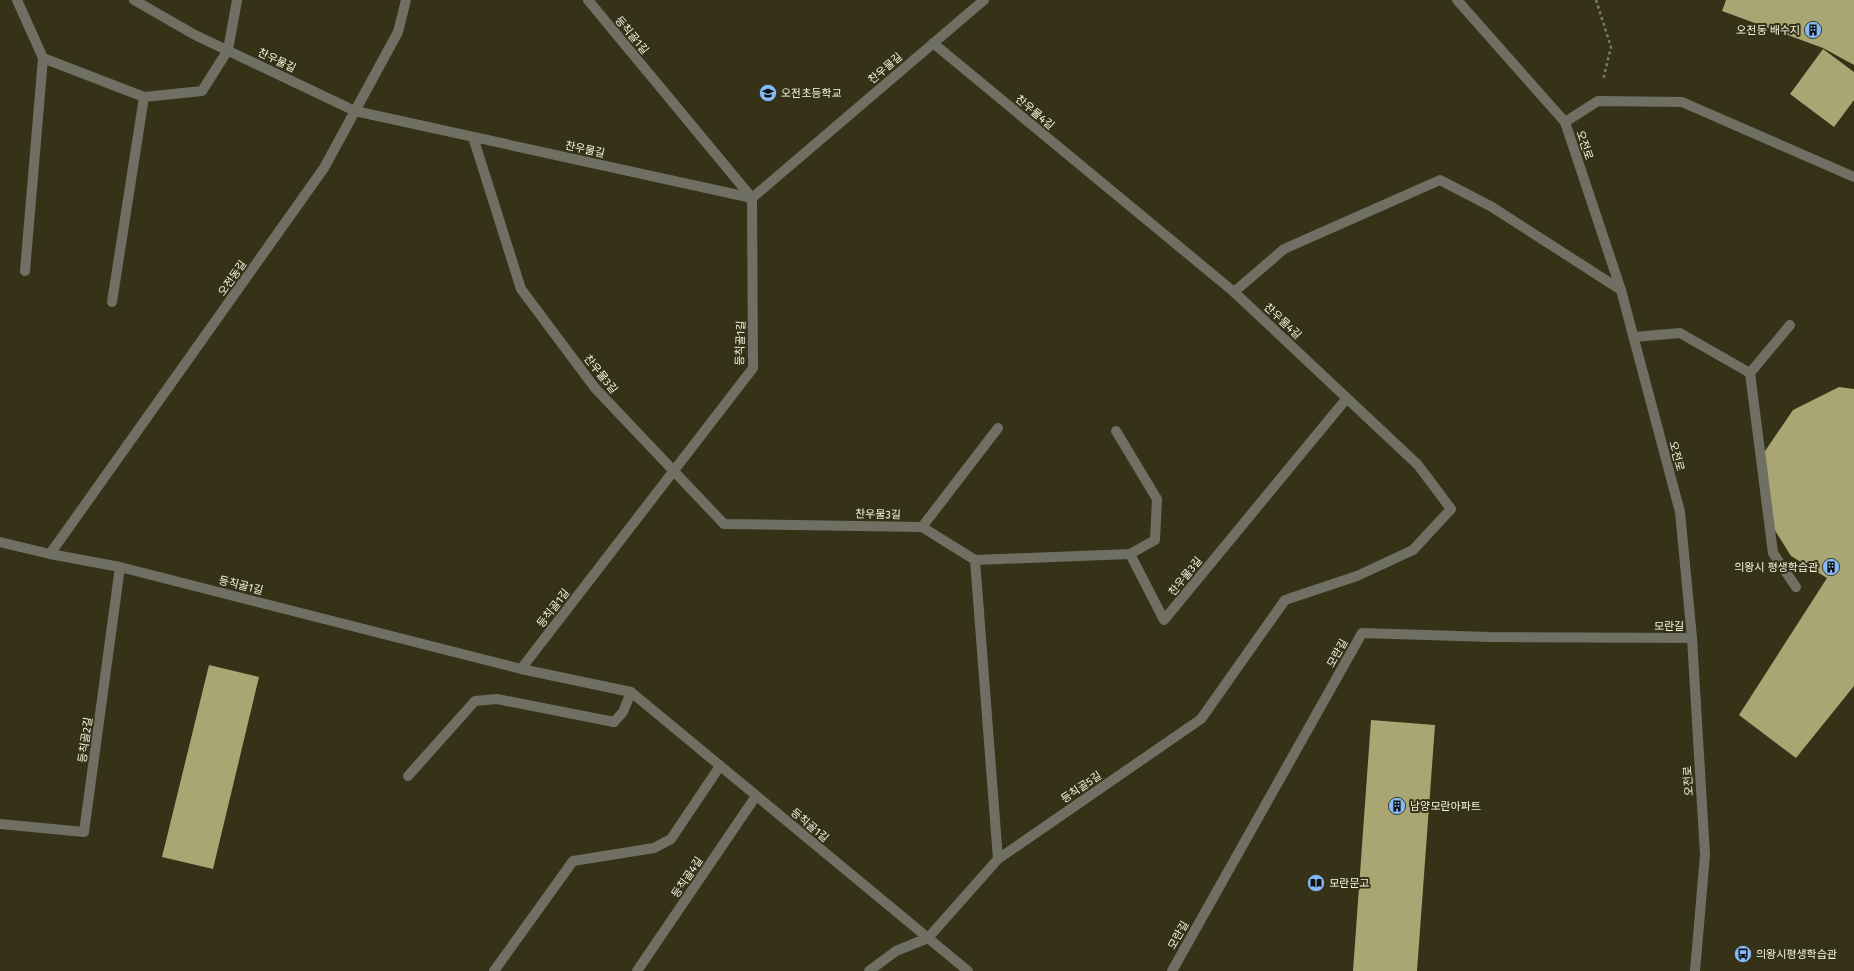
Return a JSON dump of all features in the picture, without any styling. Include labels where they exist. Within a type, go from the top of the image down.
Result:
[{"type":"street","points":[[17,0],[44,58],[24,271]]},
{"type":"street","name":"찬우물길","points":[[134,0],[195,35],[355,111],[752,198],[984,0]]},
{"type":"street","points":[[44,58],[144,96],[202,91],[228,50],[236,0]]},
{"type":"street","name":"오전동길","points":[[50,554],[324,168],[398,32],[406,0]]},
{"type":"street","name":"등칙골1길","points":[[522,669],[753,368],[752,198],[588,0]]},
{"type":"street","name":"오전로","points":[[1457,0],[1565,122],[1621,290],[1680,512],[1692,638],[1705,855],[1695,971]]},
{"type":"street","name":"찬우물4길","points":[[933,43],[1234,292],[1418,465],[1451,509],[1413,550],[1357,576],[1285,600]]},
{"type":"street","points":[[112,302],[144,96]]},
{"type":"street","points":[[1565,122],[1598,101],[1682,102],[1854,177]]},
{"type":"street","name":"찬우물3길","points":[[473,136],[521,288],[595,388],[724,524],[922,527]]},
{"type":"street","points":[[1234,292],[1284,249],[1440,180],[1492,207],[1621,290]]},
{"type":"street","points":[[1790,325],[1750,374],[1773,553],[1796,587]]},
{"type":"street","points":[[1634,337],[1680,333],[1750,374]]},
{"type":"street","name":"찬우물3길","points":[[1130,554],[1164,620],[1347,398]]},
{"type":"street","points":[[998,428],[922,527],[975,560],[1130,554],[1155,540],[1157,499],[1116,431]]},
{"type":"street","name":"등칙골1길","points":[[0,542],[50,554],[120,567],[522,669],[631,692],[968,971]]},
{"type":"street","points":[[975,560],[998,859]]},
{"type":"street","name":"등칙골2길","points":[[0,824],[84,832],[120,567]]},
{"type":"street","name":"등칙골5길","points":[[869,971],[896,952],[928,938],[998,859],[1201,719],[1285,600]]},
{"type":"street","name":"모란길","points":[[1172,971],[1362,634],[1490,637],[1692,638]]},
{"type":"street","points":[[408,776],[475,700],[497,699],[614,722],[623,712],[631,692]]},
{"type":"street","points":[[494,971],[573,861],[654,848],[671,839],[720,766]]},
{"type":"street","name":"등칙골4길","points":[[638,971],[756,796]]},
{"type":"path","points":[[1596,0],[1611,47],[1598,101]]},
{"type":"building","name":"오전동 배수지","points":[[1726,0],[1854,0],[1854,65],[1823,48],[1722,11]]},
{"type":"building","name":"오전동 배수지","points":[[1823,49],[1854,72],[1854,100],[1834,127],[1790,94]]},
{"type":"building","name":"의왕시 평생학습관","points":[[1839,387],[1854,389],[1854,686],[1796,758],[1739,715],[1827,578],[1791,556],[1769,521],[1761,457],[1793,410]]},
{"type":"building","points":[[209,665],[259,677],[213,869],[162,857]]},
{"type":"building","name":"남양모란아파트","points":[[1371,720],[1435,725],[1417,971],[1353,971]]},
{"type":"place","name":"오전동 배수지","points":[[1813,30]]},
{"type":"place","name":"오전초등학교","points":[[768,93]]},
{"type":"place","name":"의왕시 평생학습관","points":[[1831,567]]},
{"type":"place","name":"남양모란아파트","points":[[1397,806]]},
{"type":"place","name":"모란문고","points":[[1316,883]]},
{"type":"place","name":"의왕시평생학습관","points":[[1743,954]]}]
